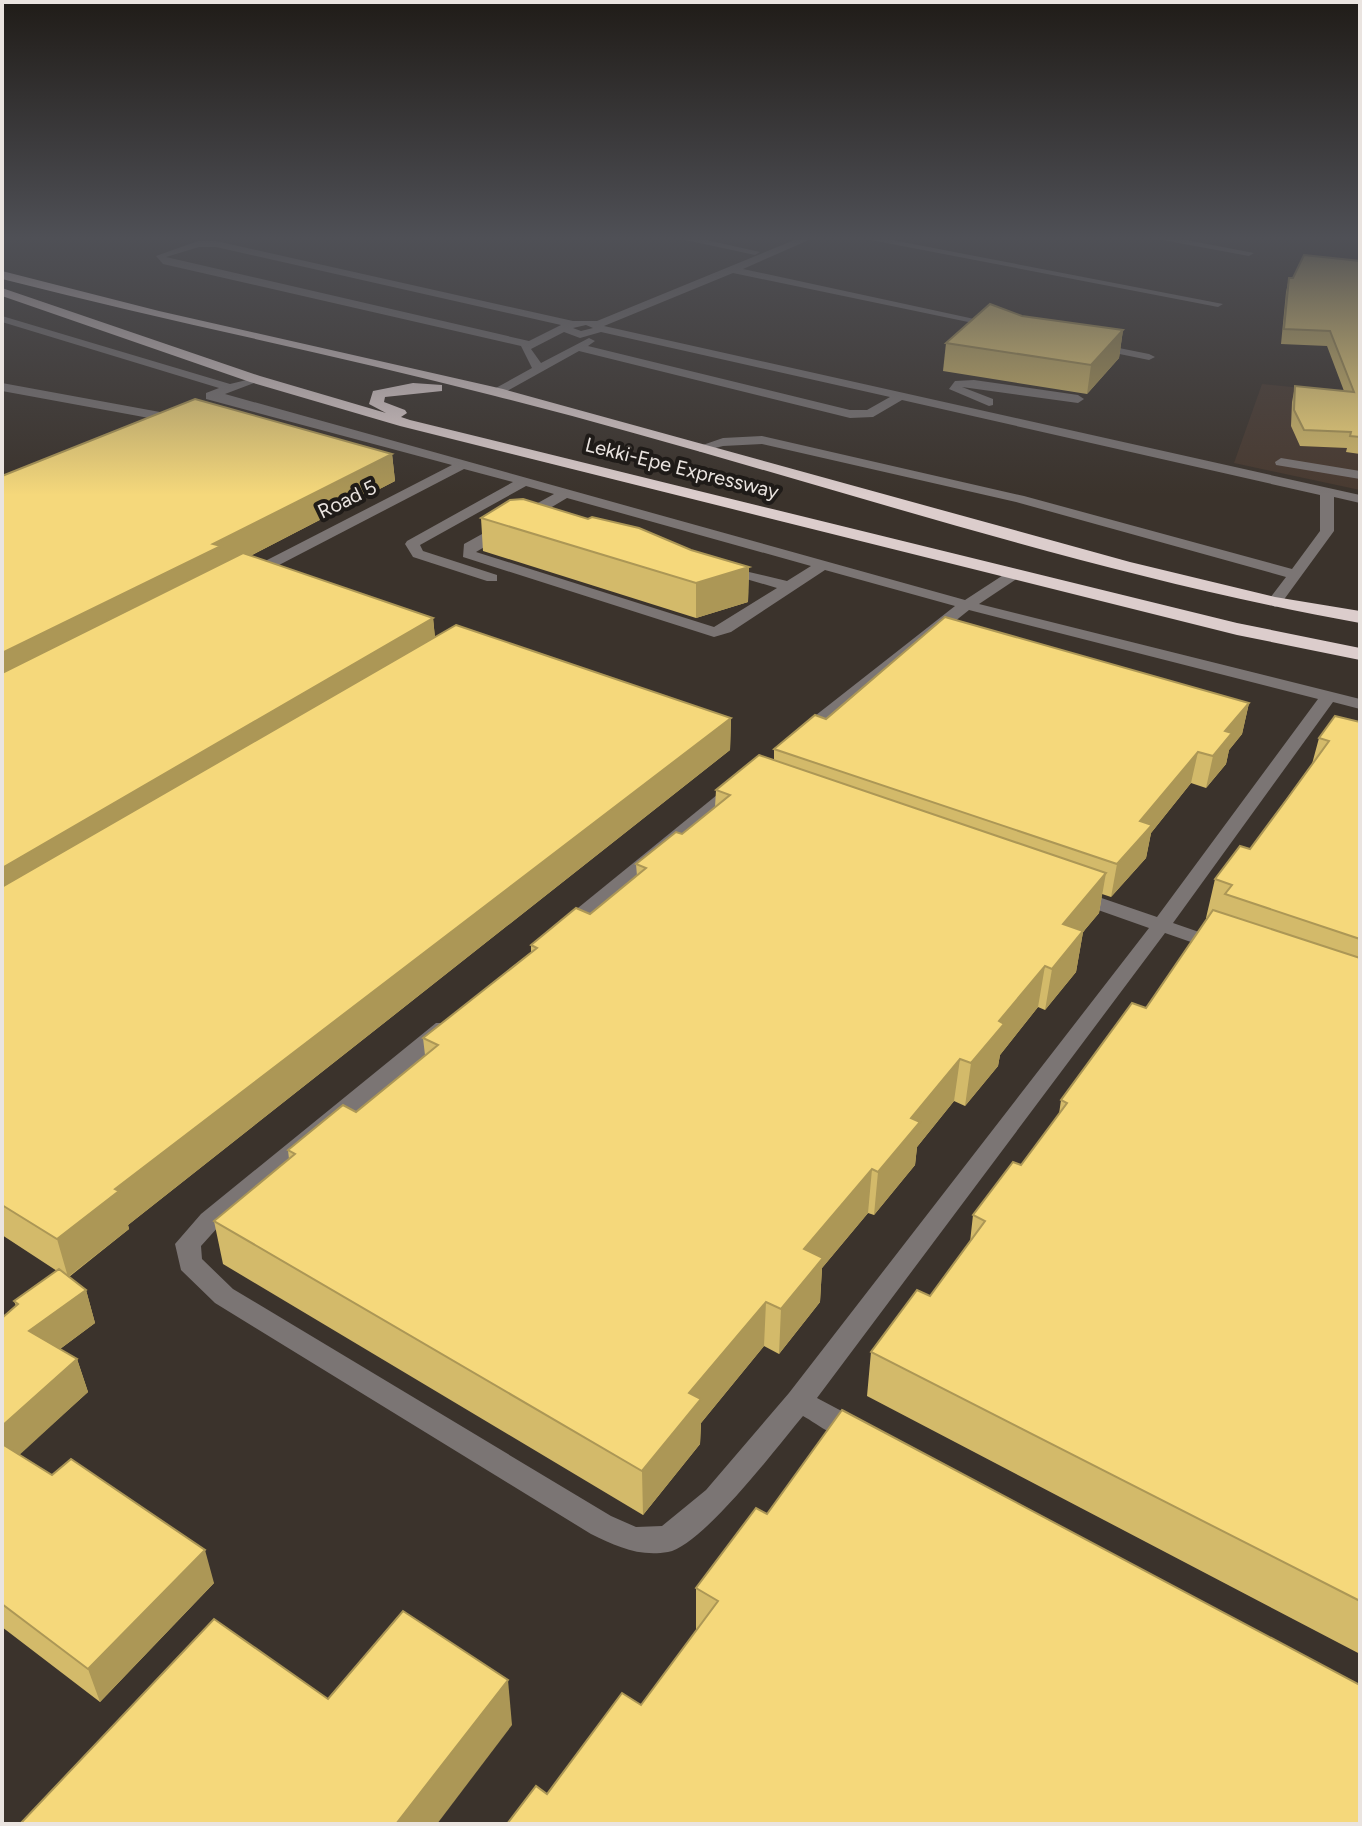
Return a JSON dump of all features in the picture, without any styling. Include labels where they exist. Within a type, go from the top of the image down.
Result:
[{"type":"highway","name":"Lekki-Epe Expressway","points":[[96,324],[255,379],[405,423],[1237,629],[1360,654]]},
{"type":"highway","name":"Lekki-Epe Expressway","points":[[199,324],[498,392],[1125,566],[1275,602],[1360,617]]},
{"type":"highway","points":[[556,460],[515,443],[391,410],[376,404],[378,394],[413,387],[499,400],[824,494],[896,503]]},
{"type":"street","points":[[19,324],[230,388]]},
{"type":"street","points":[[438,324],[530,345]]},
{"type":"street","points":[[572,325],[573,334],[609,324]]},
{"type":"street","points":[[993,324],[1011,328]]},
{"type":"street","points":[[539,370],[527,356],[525,348],[572,325]]},
{"type":"street","points":[[498,392],[581,348],[598,329]]},
{"type":"street","points":[[598,329],[1360,499]]},
{"type":"street","points":[[1088,344],[1149,357]]},
{"type":"street","points":[[581,348],[850,414],[869,414],[903,395]]},
{"type":"street","points":[[255,379],[207,398],[971,606],[1360,704]]},
{"type":"street","points":[[1055,430],[1062,419],[1058,417],[994,404],[955,389],[959,383],[974,384],[1078,399],[1068,408]]},
{"type":"street","points":[[2,387],[160,416]]},
{"type":"street","points":[[131,428],[174,411]]},
{"type":"street","points":[[700,448],[723,442],[762,440],[1019,499],[1293,574]]},
{"type":"street","points":[[1281,462],[1360,475]]},
{"type":"street","name":"Road 5","points":[[235,582],[460,466]]},
{"type":"street","points":[[522,483],[412,544],[418,554],[702,644]]},
{"type":"street","points":[[1275,602],[1327,531],[1327,492]]},
{"type":"street","points":[[564,494],[537,516],[469,547],[468,554],[714,632],[725,629],[822,565]]},
{"type":"street","points":[[713,565],[790,587]]},
{"type":"street","points":[[254,573],[283,583]]},
{"type":"street","points":[[788,746],[941,622],[971,606],[1016,573]]},
{"type":"street","points":[[461,1014],[210,1220],[188,1244],[190,1263],[224,1296],[601,1525],[634,1540],[668,1539],[716,1499],[799,1401],[1161,925],[1328,697]]},
{"type":"street","points":[[544,945],[746,780],[760,786]]},
{"type":"street","points":[[1057,889],[1232,950]]},
{"type":"street","points":[[799,1401],[883,1446]]},
{"type":"shaded area","points":[[1262,384],[1360,394],[1360,490],[1234,463]]},
{"type":"building","points":[[967,324],[1081,324],[1123,330],[1091,365],[946,343]]},
{"type":"building","points":[[1284,324],[1360,324],[1360,437],[1350,436],[1351,432],[1304,430],[1294,410],[1295,386],[1354,392],[1330,331],[1284,329]]},
{"type":"building","points":[[195,399],[392,454],[213,544],[221,546],[2,653],[2,476]]},
{"type":"building","points":[[523,499],[588,519],[592,517],[639,528],[691,550],[749,567],[696,583],[481,518],[510,500]]},
{"type":"building","points":[[243,553],[433,618],[2,868],[2,673]]},
{"type":"building","points":[[945,617],[1249,703],[1225,731],[1232,733],[1213,756],[1198,752],[1140,821],[1152,825],[1117,864],[774,749],[815,715],[826,719]]},
{"type":"building","points":[[456,625],[731,718],[115,1189],[119,1191],[57,1239],[2,1205],[2,887]]},
{"type":"building","points":[[1335,716],[1360,722],[1360,939],[1225,894],[1232,885],[1215,879],[1240,846],[1250,849],[1287,799],[1329,741],[1319,738]]},
{"type":"building","points":[[759,755],[1106,873],[1063,924],[1083,931],[1052,969],[1045,966],[999,1021],[1004,1024],[971,1063],[960,1059],[911,1118],[920,1122],[878,1172],[872,1169],[804,1249],[823,1258],[781,1309],[766,1302],[689,1393],[701,1399],[642,1471],[214,1221],[295,1154],[288,1150],[343,1105],[356,1112],[438,1045],[423,1038],[537,948],[531,945],[576,908],[590,914],[646,868],[636,864],[676,832],[682,834],[730,795],[716,790]]},
{"type":"building","points":[[1213,910],[1360,958],[1360,1601],[871,1352],[917,1290],[930,1296],[985,1221],[973,1215],[1013,1162],[1021,1165],[1067,1103],[1061,1100],[1132,1003],[1146,1008]]},
{"type":"building","points":[[59,1269],[86,1290],[29,1331],[77,1359],[2,1426],[2,1318],[18,1304],[14,1301]]},
{"type":"building","points":[[842,1410],[1360,1685],[1360,1824],[507,1824],[536,1786],[547,1794],[622,1693],[641,1705],[718,1601],[696,1588],[756,1508],[767,1514]]},
{"type":"building","points":[[2,1444],[52,1475],[71,1459],[205,1550],[88,1669],[2,1604]]},
{"type":"building","points":[[403,1611],[508,1680],[396,1824],[20,1824],[214,1619],[328,1699]]}]
